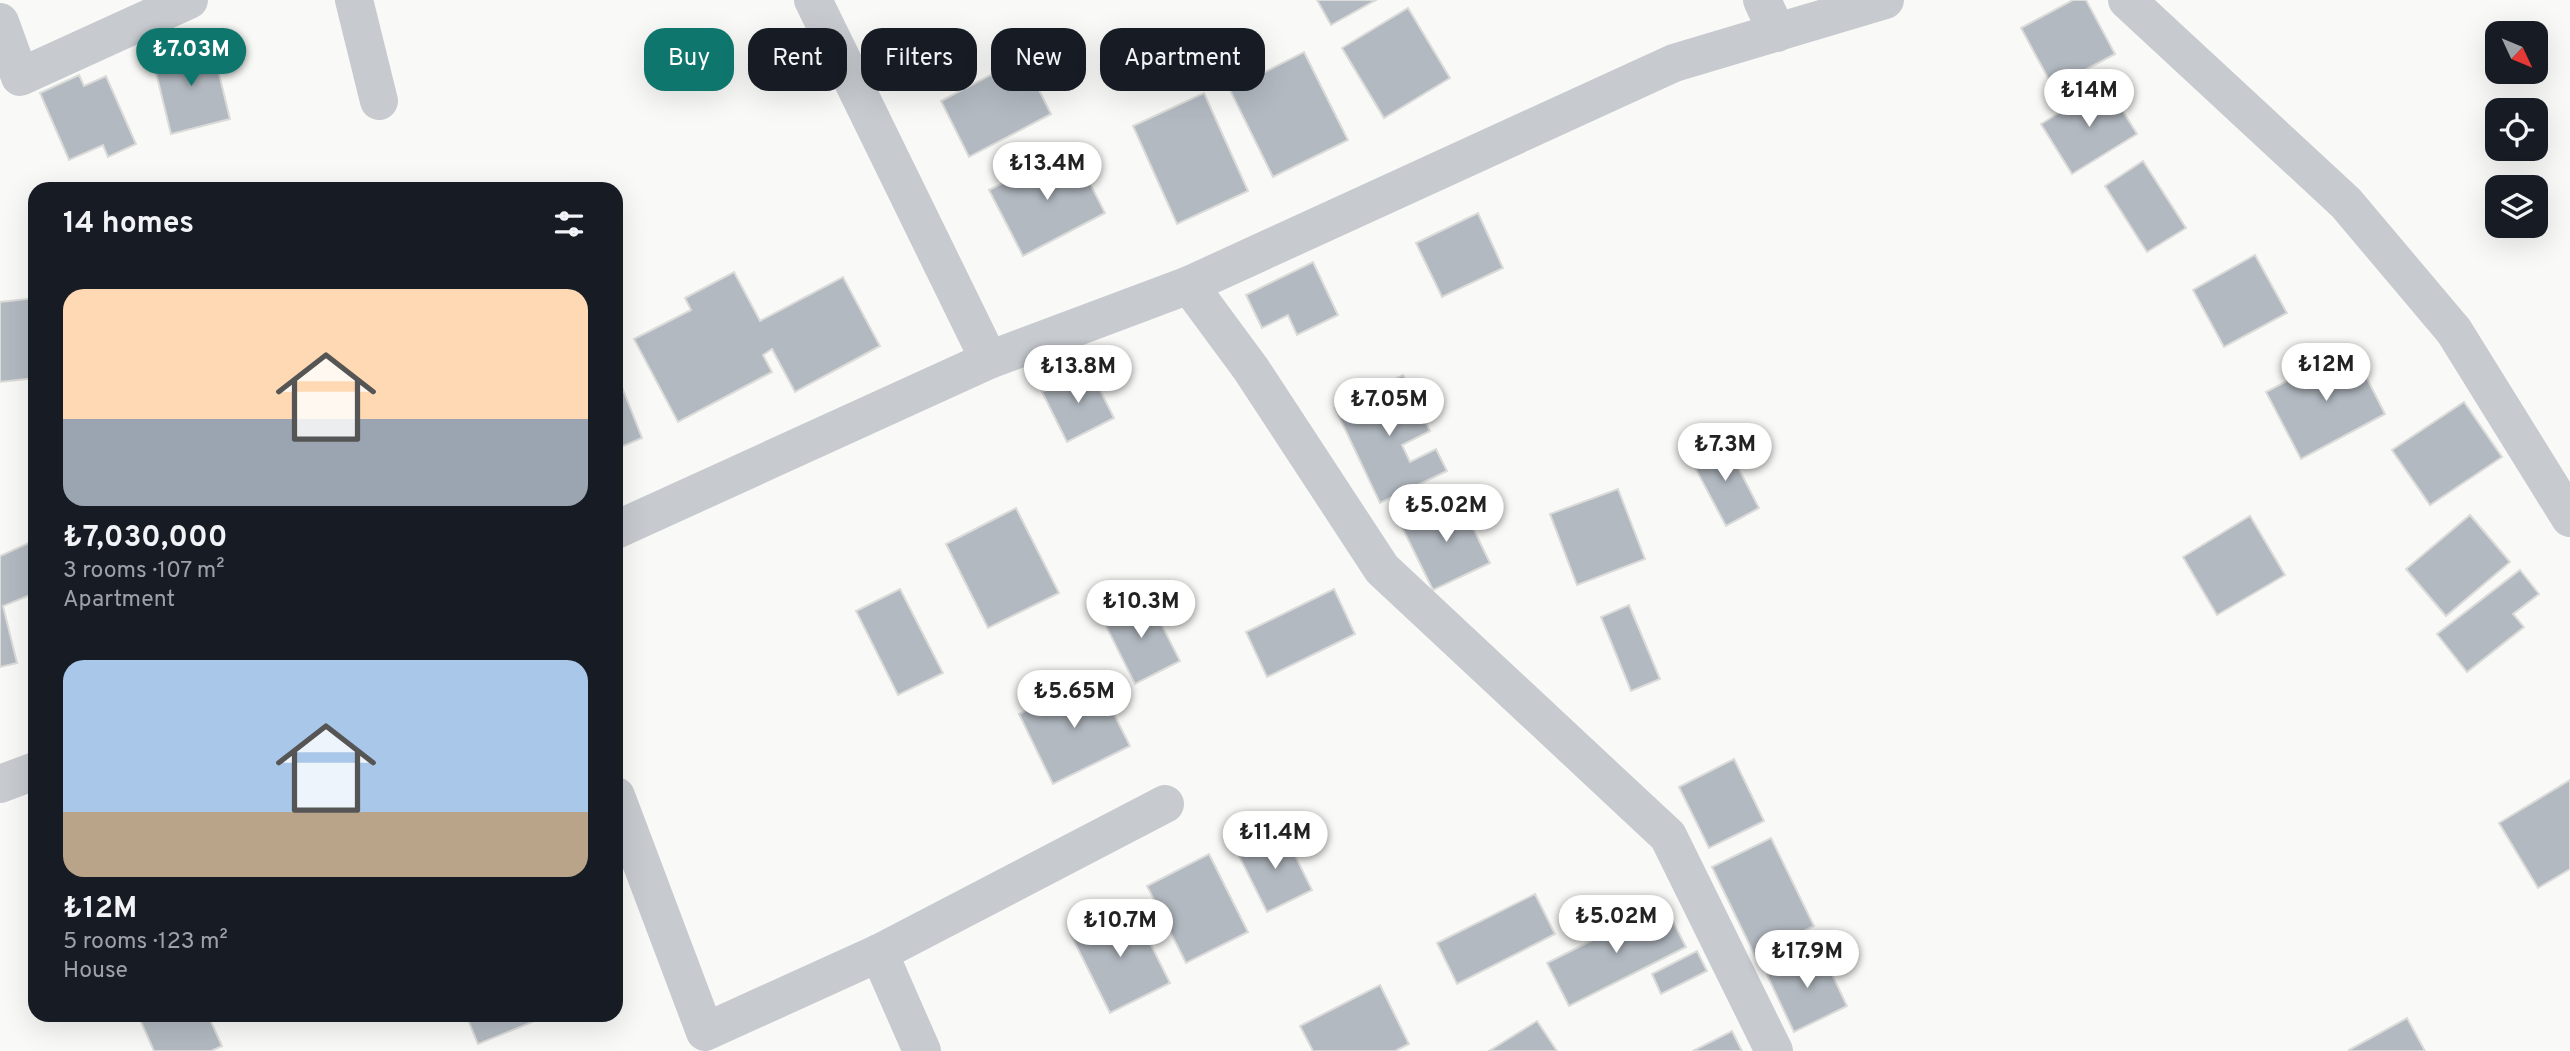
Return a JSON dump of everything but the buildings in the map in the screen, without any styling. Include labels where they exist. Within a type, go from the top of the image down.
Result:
[{"type":"street","points":[[0,22],[20,77],[189,0]]},
{"type":"street","points":[[354,0],[379,101]]},
{"type":"street","points":[[813,0],[989,360]]},
{"type":"street","points":[[623,527],[989,360],[1189,285],[1674,63],[1770,16],[1885,0]]},
{"type":"street","points":[[2127,0],[2346,203],[2454,331],[2570,518]]},
{"type":"street","points":[[1189,285],[1251,369],[1382,569],[1668,836],[1774,1051]]},
{"type":"street","points":[[0,784],[28,774]]},
{"type":"street","points":[[623,815],[705,1032],[879,953],[1165,804]]},
{"type":"street","points":[[879,953],[922,1051]]}]
